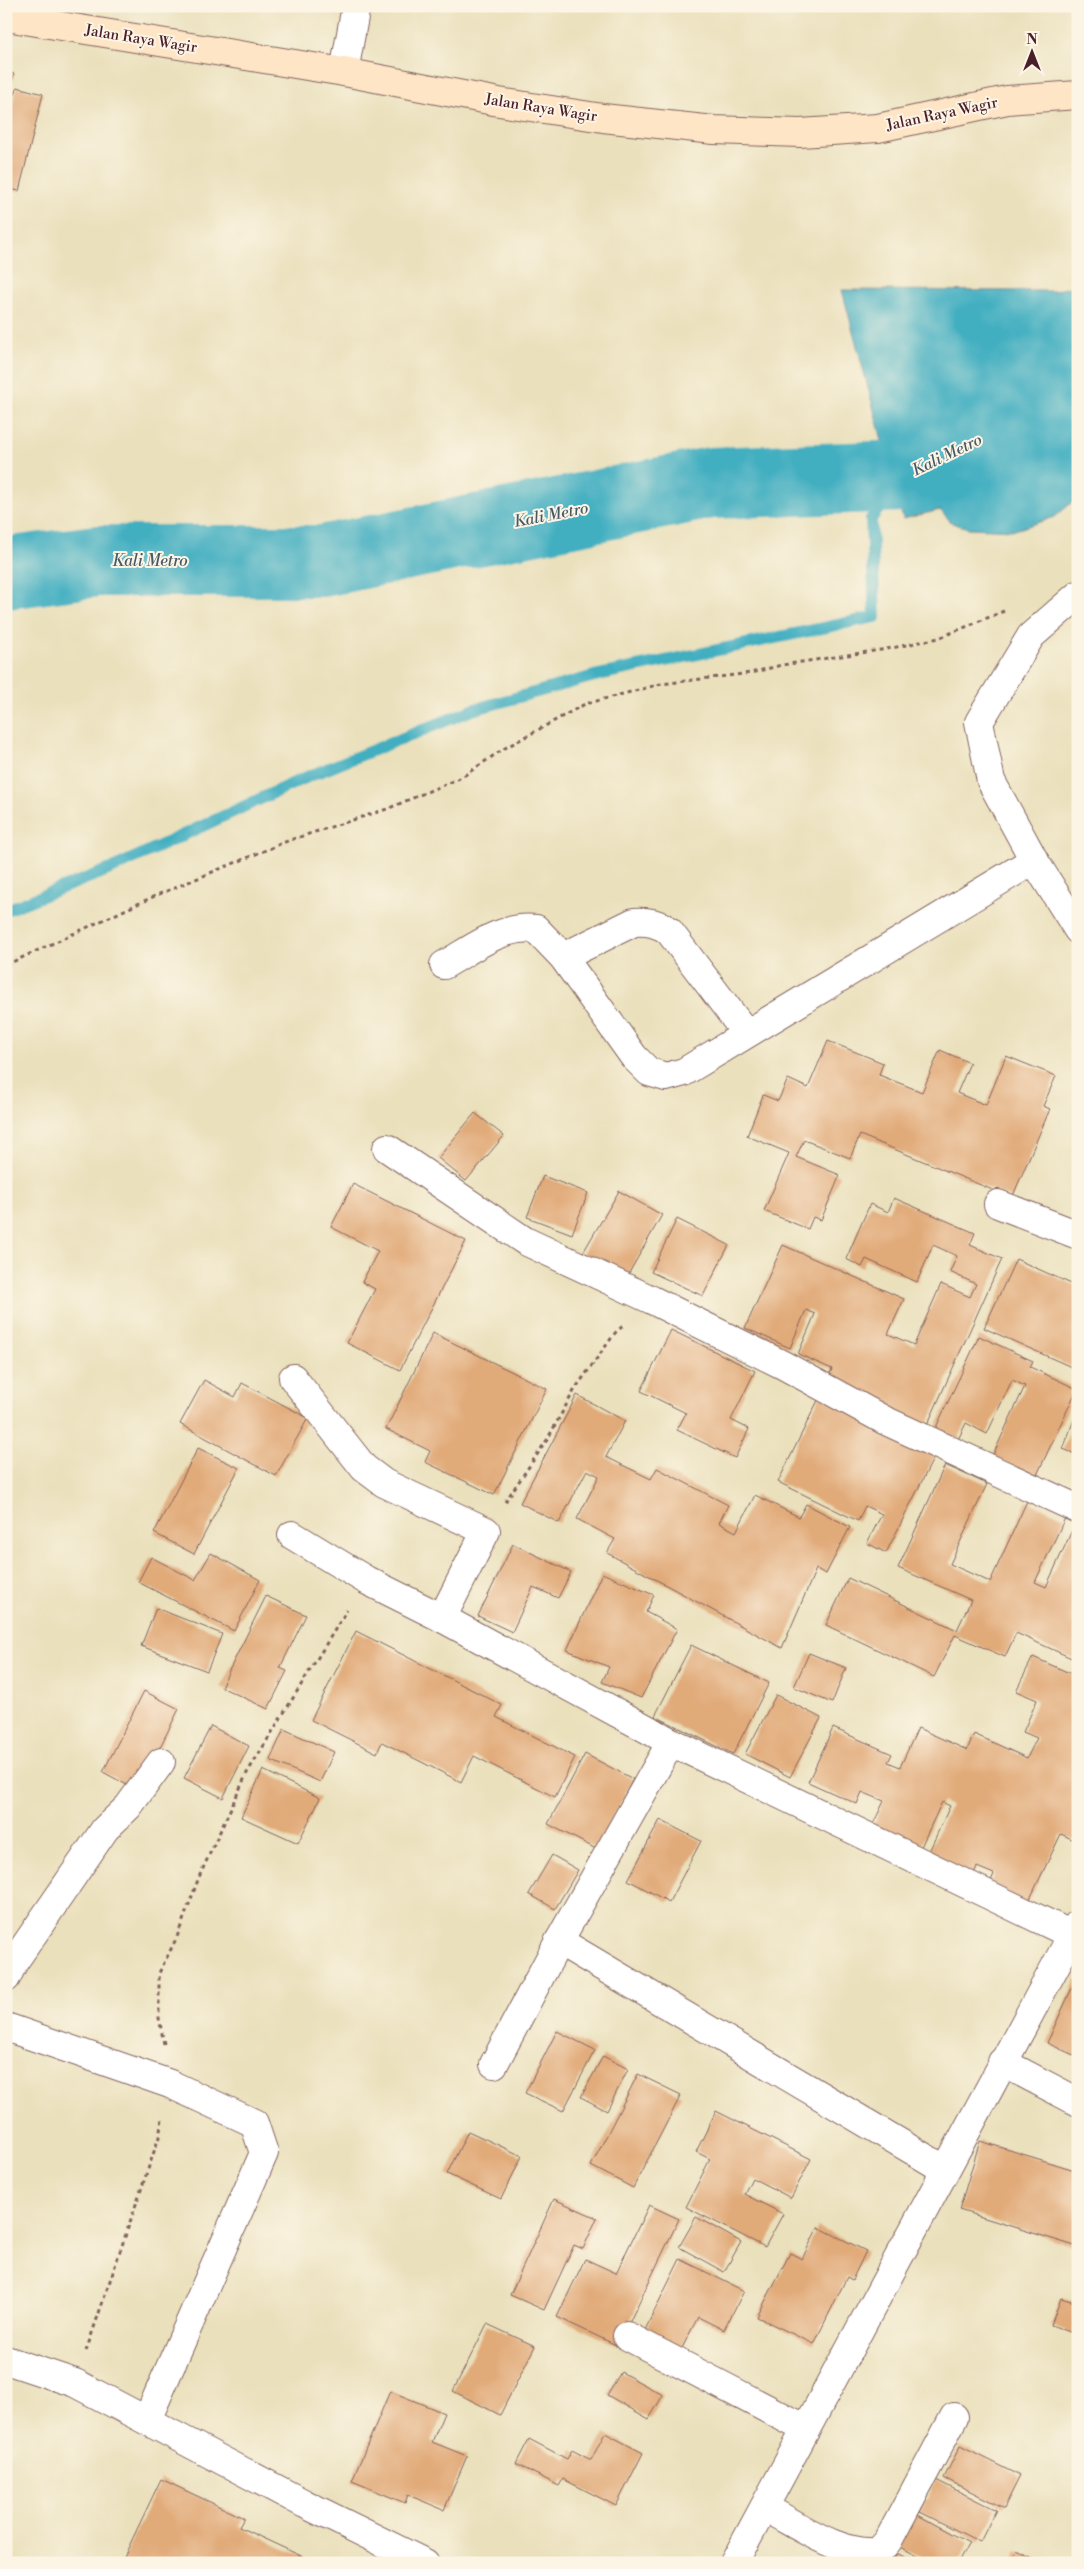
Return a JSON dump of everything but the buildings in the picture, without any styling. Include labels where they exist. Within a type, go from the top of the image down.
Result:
[{"type":"main road","name":"Jalan Raya Wagir","points":[[6,17],[344,72],[499,102],[603,118],[714,130],[800,133],[878,128],[1007,100],[1076,91]]},
{"type":"street","points":[[344,72],[356,6]]},
{"type":"street","points":[[1078,595],[1030,636],[979,722],[991,781],[1034,860],[1078,930]]},
{"type":"street","points":[[444,965],[506,930],[521,927],[536,929],[563,957],[634,1056],[649,1072],[666,1077],[684,1072],[1034,860]]},
{"type":"street","points":[[563,957],[634,922],[647,921],[661,925],[669,931],[746,1033]]},
{"type":"street","points":[[387,1148],[525,1241],[652,1300],[783,1365],[884,1420],[1078,1509]]},
{"type":"street","points":[[998,1204],[1078,1235]]},
{"type":"street","points":[[293,1378],[364,1468],[384,1483],[486,1531],[442,1618]]},
{"type":"street","points":[[292,1535],[366,1580],[442,1618],[671,1742],[1075,1930],[944,2169],[734,2563]]},
{"type":"street","points":[[494,2064],[559,1940],[671,1742]]},
{"type":"street","points":[[6,1978],[14,1962],[105,1829],[128,1807],[161,1762]]},
{"type":"street","points":[[559,1940],[944,2169]]},
{"type":"street","points":[[6,2027],[170,2084],[254,2123],[264,2153],[147,2420]]},
{"type":"street","points":[[1002,2062],[1078,2102]]},
{"type":"street","points":[[627,2336],[806,2429]]},
{"type":"street","points":[[6,2360],[75,2383],[305,2504],[425,2563]]},
{"type":"street","points":[[765,2508],[844,2549],[862,2553],[878,2552],[888,2541],[954,2417]]},
{"type":"path","points":[[6,965],[157,895],[290,840],[387,809],[462,777],[505,748],[585,704],[661,684],[751,673],[782,665],[939,638],[1010,608]]},
{"type":"path","points":[[486,1531],[547,1440],[564,1406],[593,1363],[615,1333],[652,1300]]},
{"type":"path","points":[[75,2383],[159,2137],[170,2084],[159,2018],[159,1973],[177,1936],[199,1877],[247,1773],[366,1580]]},
{"type":"water","points":[[1078,285],[1078,497],[1055,517],[1015,530],[968,528],[952,523],[940,510],[903,519],[842,290],[1054,291]]},
{"type":"waterway","name":"Kali Metro","points":[[6,573],[97,561],[322,561],[711,483],[903,476],[1078,392]]},
{"type":"waterway","points":[[6,910],[113,868],[307,777],[472,710],[598,675],[875,617],[871,519],[903,476]]}]
